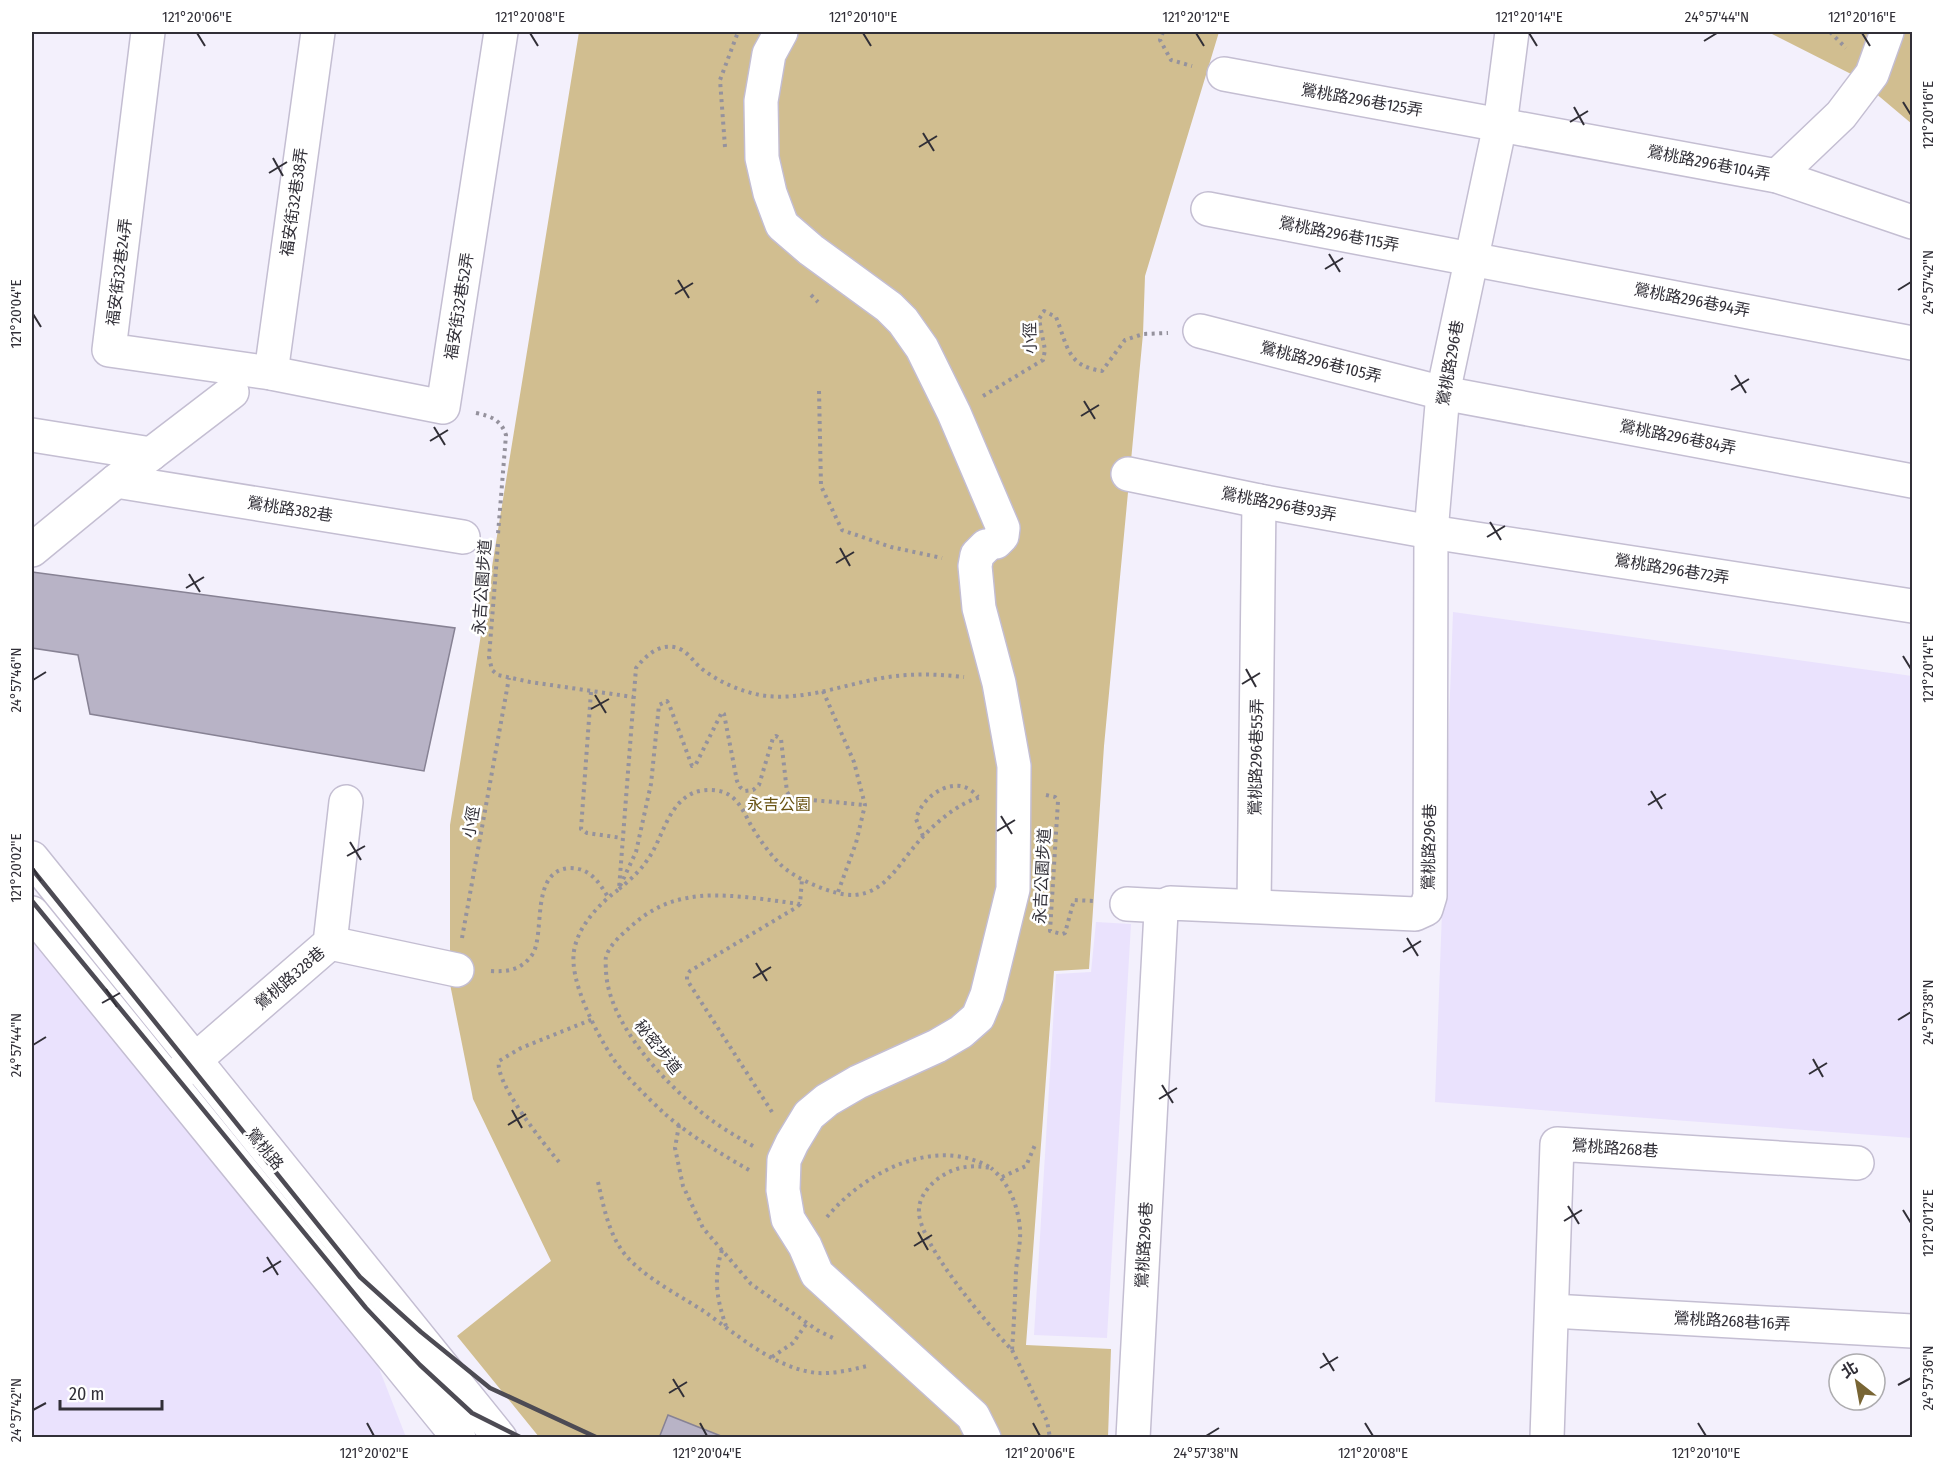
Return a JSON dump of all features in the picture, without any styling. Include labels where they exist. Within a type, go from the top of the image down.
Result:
[{"type":"street","name":"福安街32巷24弄","points":[[148,32],[109,350],[271,373]]},
{"type":"street","name":"福安街32巷38弄","points":[[271,373],[318,32]]},
{"type":"street","name":"福安街32巷52弄","points":[[443,407],[501,32]]},
{"type":"street","points":[[780,32],[770,54],[761,101],[762,158],[770,193],[782,225],[811,250],[889,307],[903,321],[922,348],[954,413],[1003,528],[1002,536],[986,551],[979,608],[999,683],[1014,766],[1013,889],[987,995],[978,1017],[962,1032],[858,1082],[826,1100],[809,1115],[786,1164],[788,1220],[805,1246],[817,1274],[973,1416],[984,1437]]},
{"type":"street","name":"鶯桃路296巷","points":[[1133,1437],[1161,912],[1164,906],[1170,903],[1415,914],[1426,909],[1430,896],[1431,532],[1443,393],[1500,125],[1512,32]]},
{"type":"street","points":[[1777,176],[1848,107],[1872,74],[1887,32]]},
{"type":"street","name":"鶯桃路296巷125弄","points":[[1224,74],[1500,125]]},
{"type":"street","name":"鶯桃路296巷104弄","points":[[1500,125],[1777,176],[1912,222]]},
{"type":"street","name":"鶯桃路296巷115弄","points":[[1208,209],[1471,258]]},
{"type":"street","name":"鶯桃路296巷94弄","points":[[1471,258],[1912,343]]},
{"type":"street","name":"鶯桃路296巷105弄","points":[[1200,331],[1443,393]]},
{"type":"street","points":[[271,373],[443,407]]},
{"type":"street","points":[[32,550],[116,480],[232,392]]},
{"type":"street","name":"鶯桃路296巷84弄","points":[[1443,393],[1912,481]]},
{"type":"street","points":[[32,435],[151,454]]},
{"type":"street","name":"鶯桃路296巷93弄","points":[[1128,474],[1259,501],[1431,532]]},
{"type":"street","name":"鶯桃路382巷","points":[[116,480],[463,537]]},
{"type":"street","name":"鶯桃路296巷55弄","points":[[1254,906],[1259,501]]},
{"type":"street","name":"鶯桃路296巷72弄","points":[[1431,532],[1912,606]]},
{"type":"street","name":"鶯桃路328巷","points":[[170,1083],[330,943],[346,802]]},
{"type":"street","name":"鶯桃路","points":[[32,858],[493,1435]]},
{"type":"street","points":[[1127,903],[1164,906]]},
{"type":"street","name":"鶯桃路","points":[[32,913],[459,1437]]},
{"type":"street","points":[[330,943],[456,970]]},
{"type":"street","name":"鶯桃路268巷","points":[[1548,1437],[1557,1144],[1857,1163]]},
{"type":"street","name":"鶯桃路268巷16弄","points":[[1552,1311],[1912,1331]]},
{"type":"path","points":[[1163,32],[1160,40],[1171,60],[1224,74]]},
{"type":"path","name":"小徑","points":[[954,413],[1043,360],[1045,350],[1039,319],[1044,311],[1056,317],[1074,361],[1087,369],[1102,371],[1125,340],[1143,334],[1200,331]]},
{"type":"path","points":[[819,391],[821,486],[842,530],[891,547],[986,551]]},
{"type":"path","name":"永吉公園步道","points":[[443,407],[495,418],[506,435],[489,657],[492,670],[498,675],[509,678]]},
{"type":"path","points":[[619,889],[636,668],[648,653],[669,646],[681,650],[703,669],[742,692],[777,698],[809,694],[883,678],[928,673],[970,677],[999,683]]},
{"type":"path","name":"小徑","points":[[456,970],[509,678]]},
{"type":"path","points":[[509,678],[633,697]]},
{"type":"path","points":[[823,691],[854,762],[865,805],[856,843],[838,892]]},
{"type":"path","points":[[591,692],[581,829],[587,833],[622,838]]},
{"type":"path","points":[[619,889],[636,852],[651,784],[659,705],[662,702],[667,701],[669,704],[692,766],[696,764],[720,713],[723,712],[737,781],[745,791],[753,790],[759,785],[773,738],[776,736],[781,739],[786,792],[791,798],[865,805]]},
{"type":"path","points":[[923,836],[916,819],[921,807],[933,794],[953,786],[963,786],[973,791],[978,797]]},
{"type":"path","points":[[786,1164],[725,1156],[680,1125],[643,1092],[613,1058],[583,1002],[574,971],[574,951],[582,928],[608,897],[637,873],[648,860],[671,814],[679,804],[687,796],[705,790],[726,792],[736,801],[756,834],[781,866],[802,879],[852,895],[863,894],[882,885],[923,836],[961,806],[978,797],[1014,793]]},
{"type":"path","name":"永吉公園步道","points":[[1014,793],[1050,795],[1058,801],[1050,931],[1065,933],[1074,900],[1127,903]]},
{"type":"path","points":[[456,970],[505,972],[523,964],[534,953],[544,893],[548,881],[557,872],[566,868],[584,870],[593,876],[608,897]]},
{"type":"path","points":[[786,1164],[687,980],[687,975],[690,971],[798,907],[802,879]]},
{"type":"path","name":"秘密步道","points":[[786,1164],[709,1118],[657,1068],[635,1041],[617,1012],[606,985],[605,958],[617,939],[640,917],[665,903],[689,897],[717,897],[800,904]]},
{"type":"path","points":[[559,1162],[533,1130],[498,1072],[499,1060],[521,1048],[593,1019]]},
{"type":"path","points":[[680,1125],[675,1148],[683,1186],[702,1228],[751,1284],[807,1323],[845,1344]]},
{"type":"path","points":[[1002,1177],[1026,1166],[1035,1145]]},
{"type":"path","points":[[805,1246],[814,1232],[836,1208],[871,1179],[896,1166],[918,1158],[936,1155],[977,1160],[1002,1177],[1010,1190],[1020,1230],[1012,1350]]},
{"type":"path","points":[[991,1168],[976,1165],[960,1167],[943,1174],[930,1185],[921,1199],[919,1214],[924,1232],[944,1264],[982,1318],[1012,1350],[1047,1421],[1050,1437]]},
{"type":"path","points":[[598,1182],[611,1230],[627,1257],[661,1286],[772,1357],[792,1366],[818,1373],[846,1371],[911,1359]]},
{"type":"path","points":[[722,1251],[716,1279],[720,1307],[727,1327]]},
{"type":"path","points":[[772,1357],[793,1343],[807,1323]]},
{"type":"shaded area","points":[[1453,612],[1912,676],[1912,1138],[1435,1102]]},
{"type":"shaded area","points":[[1096,922],[1131,924],[1107,1338],[1034,1335],[1056,974],[1091,972]]},
{"type":"shaded area","points":[[32,937],[373,1353],[406,1437],[32,1437]]},
{"type":"green space","name":"永吉公園","points":[[579,32],[1219,32],[1145,276],[1143,334],[1104,746],[1089,969],[1054,971],[1026,1345],[1111,1349],[1108,1437],[539,1437],[457,1336],[551,1261],[473,1099],[450,984],[450,825]]},
{"type":"green space","points":[[1768,32],[1912,32],[1912,124],[1855,76]]},
{"type":"building","points":[[32,572],[455,628],[424,771],[90,714],[78,655],[32,648]]},
{"type":"building","points":[[668,1415],[726,1438],[659,1438]]},
{"type":"railway","points":[[32,869],[360,1277],[421,1332],[490,1388],[598,1438]]},
{"type":"railway","points":[[32,901],[366,1308],[420,1365],[472,1413],[522,1438]]}]
